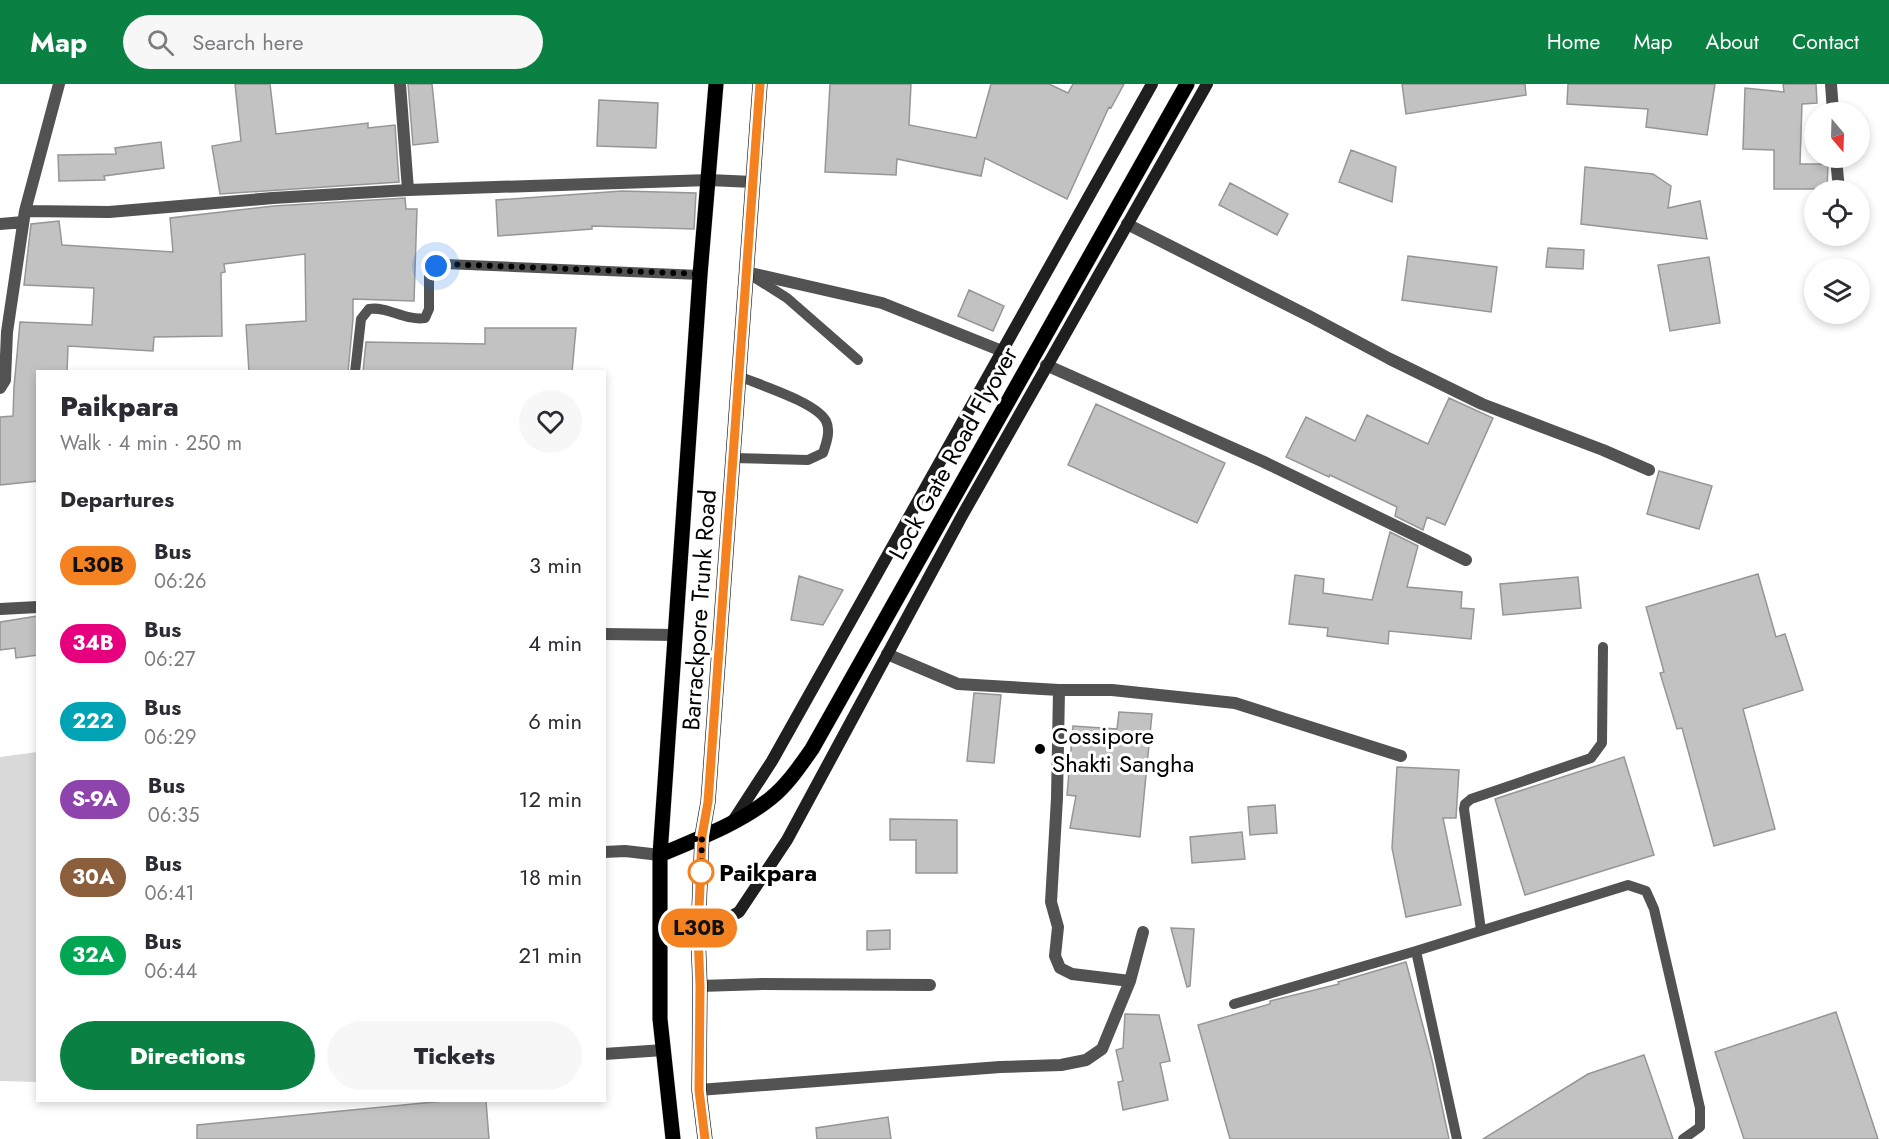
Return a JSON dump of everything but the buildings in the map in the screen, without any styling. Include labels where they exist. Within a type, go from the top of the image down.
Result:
[{"type":"main road","name":"Barrackpore Trunk Road","points":[[673,1139],[660,1019],[660,855],[700,274],[716,84]]},
{"type":"main road","name":"Barrackpore Trunk Road","points":[[705,1139],[699,1090],[698,934],[702,836],[708,802],[760,84]]},
{"type":"main road","name":"Lock Gate Road Flyover","points":[[660,855],[733,821],[771,798],[789,781],[812,749],[1187,84]]},
{"type":"street","points":[[0,388],[5,380],[8,332],[24,216],[59,84]]},
{"type":"street","points":[[400,84],[408,190]]},
{"type":"street","points":[[733,821],[772,761],[1152,84]]},
{"type":"street","points":[[660,934],[698,934],[739,912],[781,849],[1046,365],[1207,84]]},
{"type":"street","points":[[1831,84],[1832,102]]},
{"type":"street","points":[[0,224],[24,216],[408,190],[709,180],[753,182]]},
{"type":"street","points":[[1127,224],[1482,404],[1649,470]]},
{"type":"street","points":[[746,272],[882,303],[1002,351]]},
{"type":"street","points":[[1046,365],[1264,462],[1466,560]]},
{"type":"street","points":[[0,609],[36,607]]},
{"type":"street","points":[[606,634],[676,634]]},
{"type":"street","points":[[887,654],[958,684],[1059,690],[1112,690],[1235,703],[1401,756]]},
{"type":"street","points":[[1059,690],[1057,798],[1051,902],[1058,927],[1055,956],[1060,968],[1072,974],[1130,981]]},
{"type":"street","points":[[606,852],[625,851],[660,855]]},
{"type":"street","points":[[699,1090],[1000,1067],[1060,1065],[1086,1060],[1102,1050],[1130,981],[1143,932]]},
{"type":"street","points":[[700,986],[930,985]]},
{"type":"street","points":[[606,1054],[664,1050]]},
{"type":"lane","points":[[355,370],[361,319],[369,309],[378,308],[415,320],[425,318],[429,309],[429,273],[436,266],[445,264],[700,274]]},
{"type":"lane","points":[[746,272],[787,298],[858,360]]},
{"type":"lane","points":[[733,458],[808,460],[823,453],[828,438],[826,422],[812,406],[739,376]]},
{"type":"lane","points":[[1481,930],[1465,804],[1472,799],[1591,758],[1596,753],[1602,743],[1603,647]]},
{"type":"lane","points":[[1233,1004],[1416,951],[1628,885],[1646,891],[1654,909],[1700,1108],[1700,1127],[1683,1139]]},
{"type":"lane","points":[[1416,951],[1457,1139]]},
{"type":"shaded area","points":[[36,752],[36,1082],[0,1081],[0,757]]},
{"type":"bus line","name":"L30B","points":[[705,1139],[699,1090],[698,934],[702,836],[708,802],[760,84]]},
{"type":"place","name":"Cossipore Shakti Sangha","points":[[1040,749]]},
{"type":"place","name":"Paikpara","points":[[701,872]]},
{"type":"route","points":[[436,266],[445,264],[700,274],[660,855],[702,836],[701,875],[701,872]]}]
